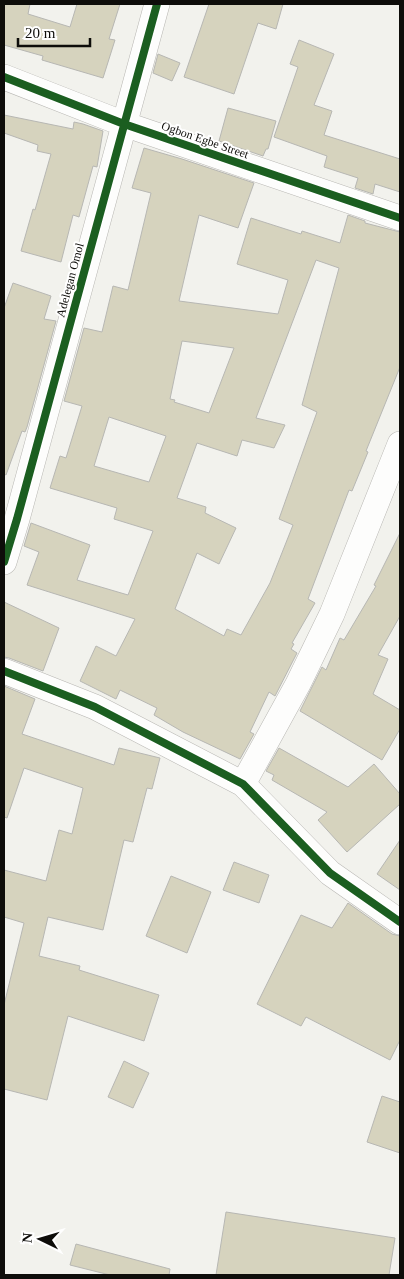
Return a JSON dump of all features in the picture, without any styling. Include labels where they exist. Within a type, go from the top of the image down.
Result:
[{"type":"street","name":"Adelegan Omol","points":[[4,562],[157,4]]},
{"type":"street","name":"Ogbon Egbe Street","points":[[4,78],[124,124],[400,218]]},
{"type":"street","points":[[243,784],[298,684],[332,614],[400,444]]},
{"type":"street","points":[[4,671],[95,707],[243,784],[330,873],[400,922]]},
{"type":"building","points":[[4,4],[30,4],[28,14],[70,27],[77,4],[120,4],[109,39],[115,40],[103,78],[42,60],[43,56],[4,45]]},
{"type":"building","points":[[209,4],[283,4],[276,29],[258,23],[234,94],[184,77]]},
{"type":"building","points":[[299,40],[334,54],[314,105],[332,111],[324,135],[400,159],[400,192],[375,184],[373,194],[355,188],[358,178],[324,167],[327,156],[274,137],[298,67],[290,64]]},
{"type":"building","points":[[158,54],[180,63],[172,81],[153,73]]},
{"type":"building","points":[[228,108],[276,121],[268,149],[266,149],[263,156],[219,141]]},
{"type":"building","points":[[4,115],[73,129],[74,122],[103,131],[97,167],[93,166],[79,217],[73,215],[61,262],[21,251],[51,154],[37,151],[38,145],[4,133]]},
{"type":"building","points":[[144,148],[254,183],[238,228],[199,215],[179,301],[278,314],[288,280],[237,264],[251,218],[301,234],[302,231],[340,243],[348,215],[365,221],[365,223],[400,232],[400,367],[352,491],[349,490],[308,599],[315,603],[292,643],[294,644],[291,649],[297,653],[275,696],[269,692],[250,732],[254,734],[240,759],[183,732],[154,715],[157,708],[120,690],[116,699],[80,681],[96,646],[116,656],[135,619],[27,585],[39,552],[24,546],[31,523],[90,545],[77,580],[128,595],[153,531],[114,519],[117,508],[50,488],[60,456],[66,458],[82,406],[64,401],[84,328],[102,332],[113,286],[128,290],[151,193],[132,188]],"holes":[[[316,260],[339,268],[302,405],[317,412],[279,519],[293,525],[270,583],[241,635],[227,629],[224,636],[175,609],[197,553],[219,564],[236,528],[205,513],[206,507],[177,498],[197,443],[237,456],[242,440],[274,448],[285,425],[256,418]],[[182,341],[234,348],[209,413],[170,399]],[[109,417],[166,436],[149,482],[94,466]]]},
{"type":"building","points":[[13,283],[51,296],[44,319],[56,321],[27,427],[25,432],[22,431],[6,475],[4,474],[4,308]]},
{"type":"building","points":[[400,533],[400,616],[378,655],[388,659],[373,694],[400,710],[400,729],[382,760],[300,711],[322,667],[326,670],[340,638],[344,640],[376,586],[374,585]]},
{"type":"building","points":[[4,602],[59,628],[43,671],[4,657]]},
{"type":"building","points":[[4,686],[35,699],[22,734],[114,765],[119,748],[160,758],[152,789],[147,788],[133,842],[124,840],[103,930],[48,917],[39,956],[80,966],[79,970],[159,995],[144,1041],[68,1016],[47,1100],[4,1089],[4,1005],[24,923],[4,917],[4,870],[46,881],[59,830],[72,834],[83,788],[24,768],[7,818],[4,817]]},
{"type":"building","points":[[279,748],[348,787],[374,764],[400,794],[400,804],[347,852],[318,820],[327,812],[272,780],[274,775],[266,771]]},
{"type":"building","points":[[400,840],[400,890],[377,874]]},
{"type":"building","points":[[234,862],[269,875],[259,903],[223,890]]},
{"type":"building","points":[[171,876],[211,892],[187,953],[146,936]]},
{"type":"building","points":[[348,903],[392,934],[400,936],[400,1040],[390,1060],[306,1017],[301,1026],[257,1004],[301,915],[332,928]]},
{"type":"building","points":[[124,1061],[149,1073],[133,1108],[108,1097]]},
{"type":"building","points":[[382,1096],[400,1102],[400,1153],[367,1142]]},
{"type":"building","points":[[226,1212],[395,1238],[389,1275],[216,1275]]},
{"type":"building","points":[[76,1244],[170,1269],[169,1275],[110,1275],[70,1265]]},
{"type":"cycle path","points":[[4,562],[157,4]]},
{"type":"cycle path","points":[[4,77],[124,124],[400,218]]},
{"type":"cycle path","points":[[4,671],[95,707],[243,784],[330,873],[400,922]]}]
